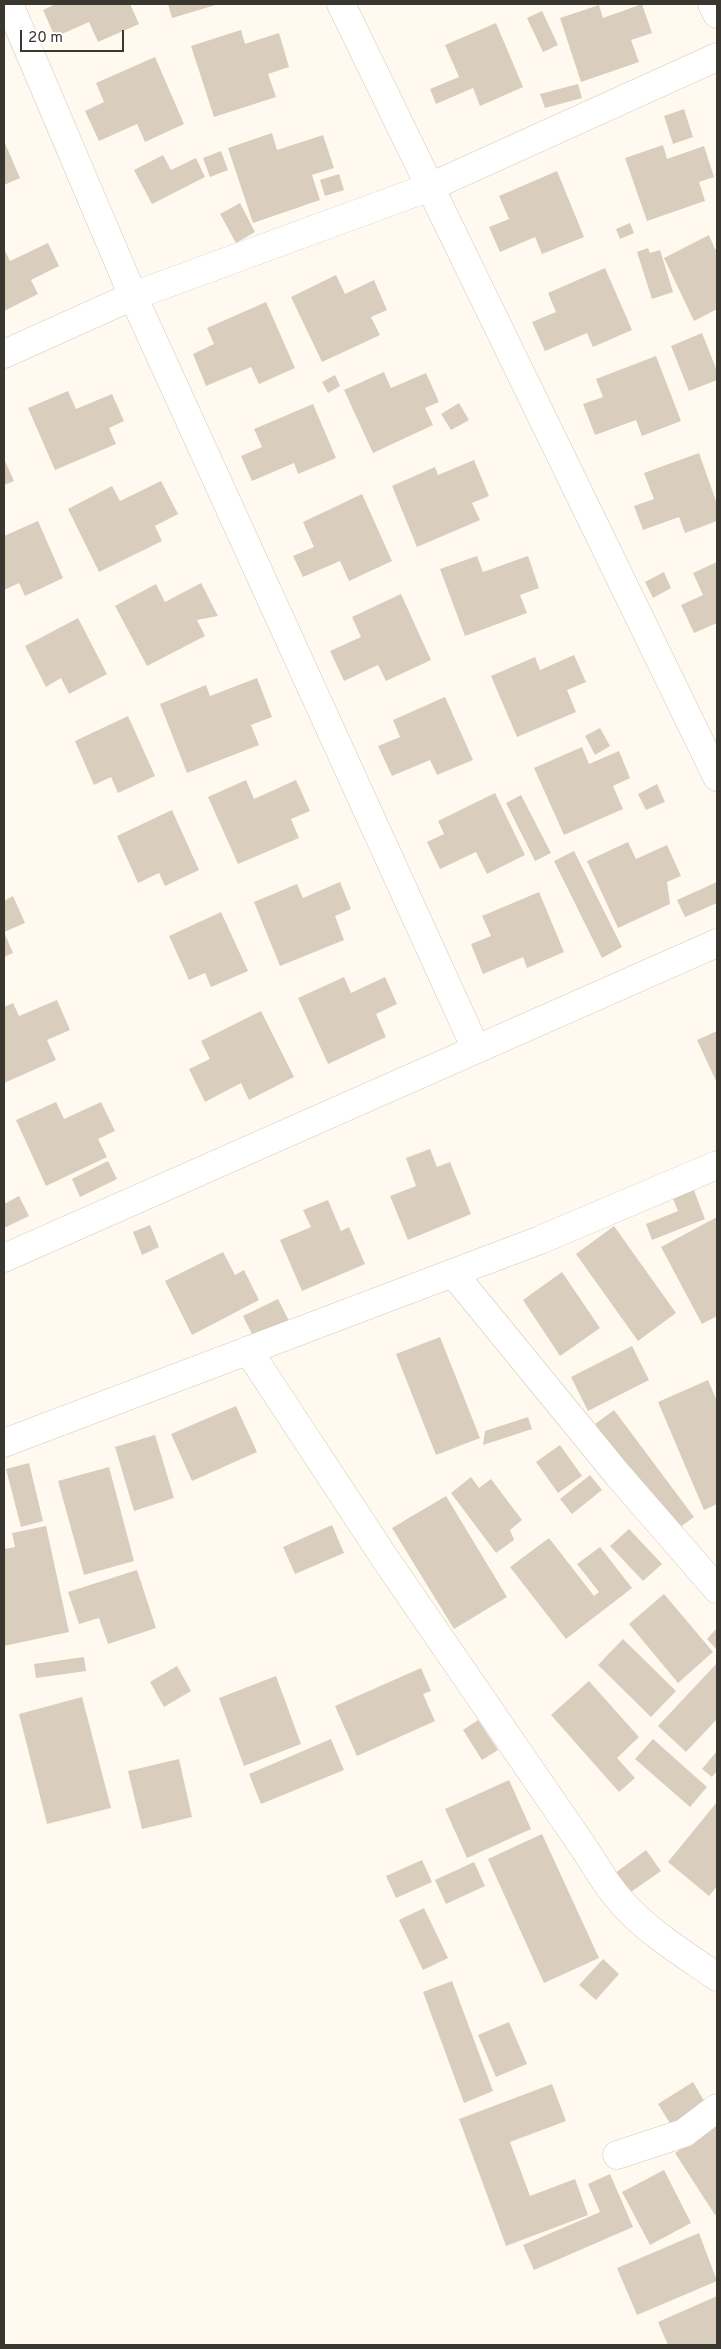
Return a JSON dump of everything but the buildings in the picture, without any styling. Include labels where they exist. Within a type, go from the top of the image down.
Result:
[{"type":"street","points":[[9,4],[133,296],[476,1049]]},
{"type":"street","points":[[340,4],[717,777]]},
{"type":"street","points":[[712,4],[717,14]]},
{"type":"street","points":[[4,354],[133,296],[430,187],[717,57]]},
{"type":"street","points":[[4,1258],[717,943]]},
{"type":"street","points":[[4,1443],[540,1240],[717,1165]]},
{"type":"street","points":[[453,1273],[618,1475],[717,1589]]},
{"type":"street","points":[[248,1350],[384,1557],[607,1884],[629,1910],[656,1934],[717,1977]]},
{"type":"street","points":[[617,2155],[684,2133],[717,2108]]}]
